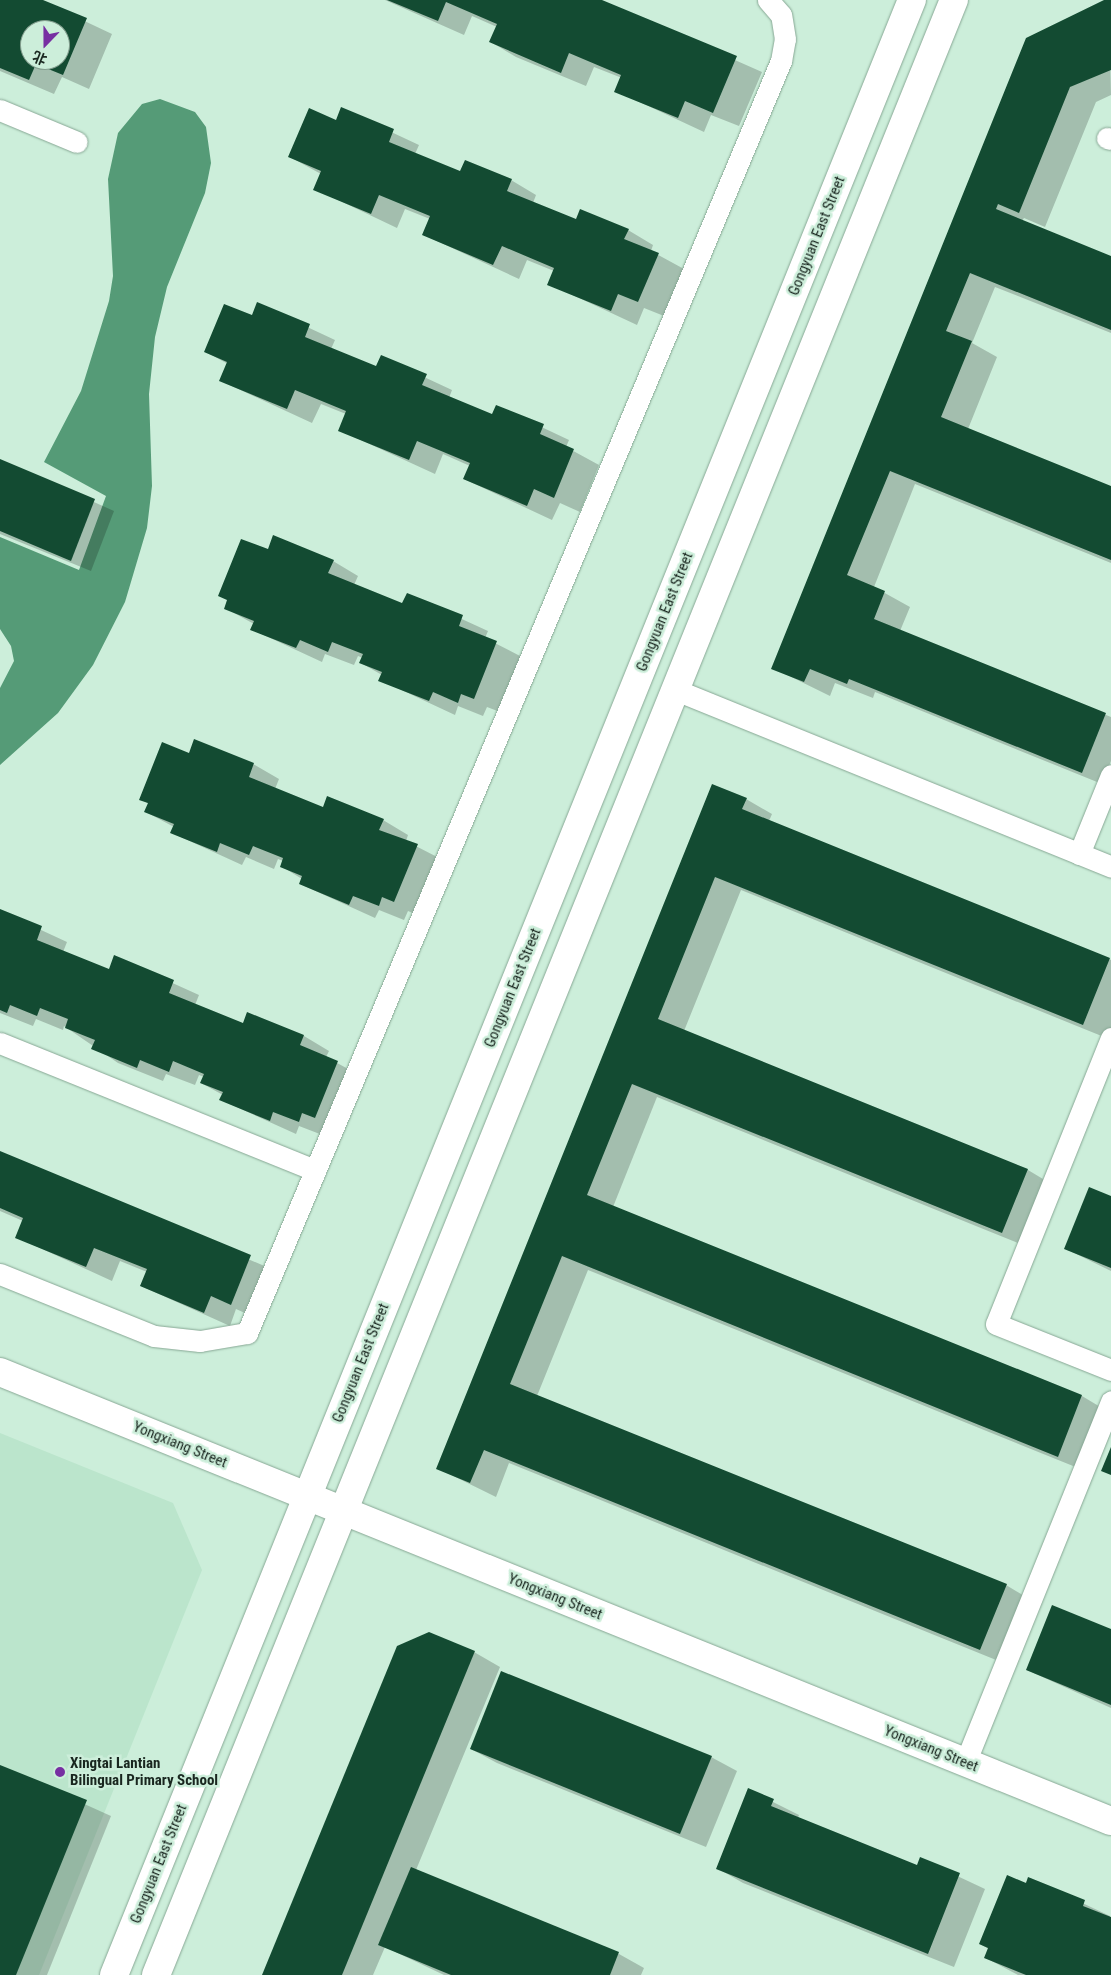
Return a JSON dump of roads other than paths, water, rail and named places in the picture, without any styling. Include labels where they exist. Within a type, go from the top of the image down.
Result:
[{"type":"street","name":"Gongyuan East Street","points":[[114,1975],[912,0]]},
{"type":"street","points":[[156,1975],[954,0]]},
{"type":"street","name":"Yongxiang Street","points":[[0,1372],[1111,1822]]},
{"type":"lane","points":[[0,1274],[154,1336],[200,1341],[247,1333],[781,61],[785,39],[781,16],[768,0]]},
{"type":"lane","points":[[0,110],[77,142]]},
{"type":"lane","points":[[676,690],[1111,867]]},
{"type":"lane","points":[[1079,854],[1111,775]]},
{"type":"lane","points":[[1111,1038],[996,1324],[1111,1370]]},
{"type":"lane","points":[[0,1044],[315,1170]]},
{"type":"lane","points":[[965,1763],[1111,1401]]},
{"type":"place","name":"Xingtai Lantian Bilingual Primary School","points":[[60,1772]]}]
